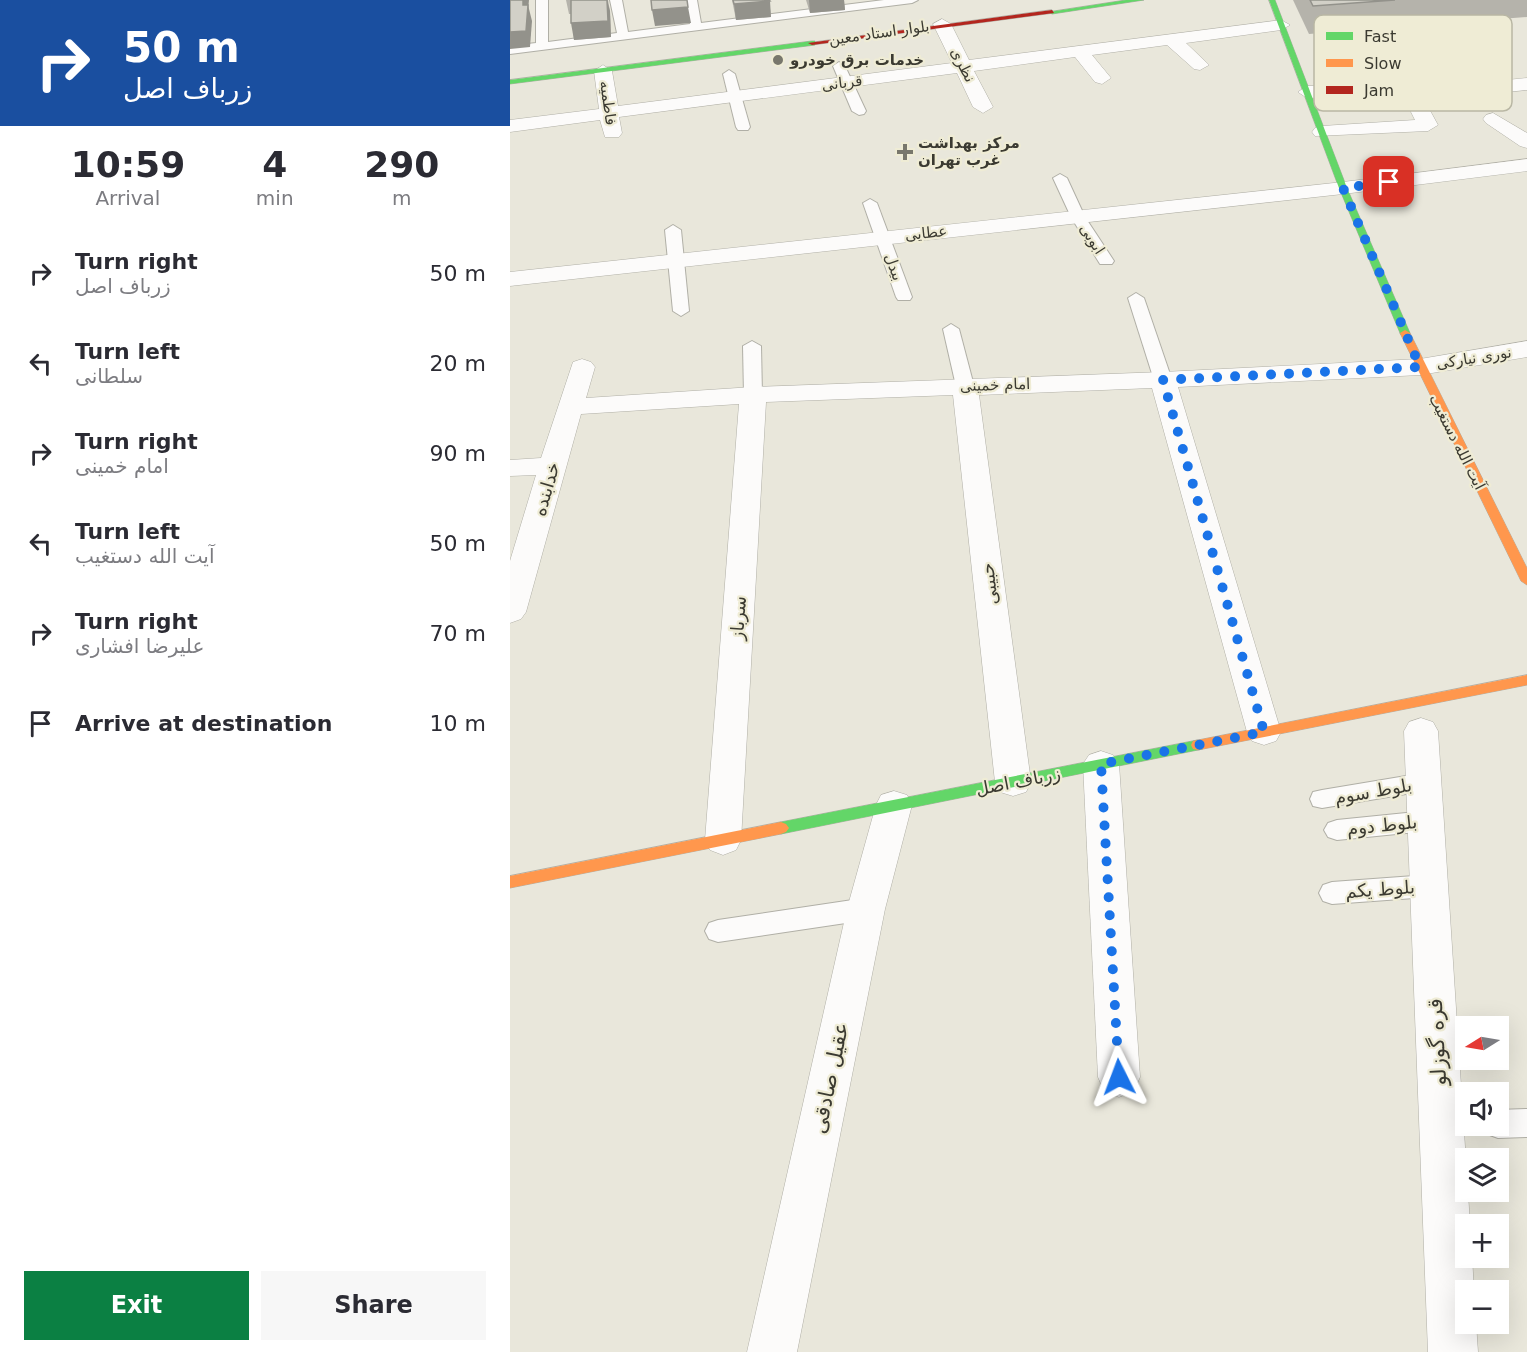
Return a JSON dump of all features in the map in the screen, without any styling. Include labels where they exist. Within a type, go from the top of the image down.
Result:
[{"type":"street","name":"بلوار استاد معین","points":[[510,82],[604,63],[1052,0]]},
{"type":"street","name":"بلوار استاد معین","points":[[604,63],[1141,0]]},
{"type":"street","name":"آیت الله دستغیب","points":[[1272,0],[1343,188],[1420,367],[1527,581]]},
{"type":"street","name":"نظری","points":[[942,24],[983,107]]},
{"type":"street","name":"قربانی","points":[[510,126],[735,97],[842,74],[965,67],[1281,25]]},
{"type":"street","points":[[1172,40],[1200,65]]},
{"type":"street","points":[[1080,52],[1102,78]]},
{"type":"street","name":"فاطمیه","points":[[604,63],[612,135]]},
{"type":"street","points":[[1512,85],[1527,83],[1515,67]]},
{"type":"street","points":[[1306,92],[1314,92]]},
{"type":"street","points":[[1322,132],[1428,125],[1421,111]]},
{"type":"street","points":[[1493,119],[1527,142]]},
{"type":"street","name":"عطایی","points":[[510,279],[1343,188],[1527,165]]},
{"type":"street","name":"نوری نیارکی","points":[[1420,367],[1527,349]]},
{"type":"street","name":"خدابنده","points":[[510,612],[582,367]]},
{"type":"street","name":"امام خمینی","points":[[570,407],[753,395],[1163,380],[1420,367]]},
{"type":"street","points":[[1163,380],[1264,732]]},
{"type":"street","name":"حبیبی","points":[[965,386],[1012,782]]},
{"type":"street","name":"سرباز","points":[[723,840],[753,395]]},
{"type":"street","points":[[510,468],[553,466]]},
{"type":"street","name":"زرباف اصل","points":[[510,882],[1527,680]]},
{"type":"street","name":"قره گوزلو","points":[[1421,731],[1428,886],[1453,1124],[1452,1352]]},
{"type":"street","points":[[1101,764],[1119,1077]]},
{"type":"street","name":"عقیل صادقی","points":[[772,1352],[866,909],[894,805]]},
{"type":"lane","points":[[542,0],[542,46]]},
{"type":"lane","points":[[616,0],[623,36]]},
{"type":"lane","points":[[692,0],[696,27]]},
{"type":"lane","points":[[778,0],[784,16]]},
{"type":"lane","points":[[510,50],[784,16],[855,3],[912,0]]},
{"type":"lane","points":[[729,74],[743,127]]},
{"type":"lane","points":[[842,74],[859,111]]},
{"type":"lane","name":"ابویی","points":[[1060,178],[1078,217],[1106,261]]},
{"type":"lane","name":"بیدل","points":[[870,203],[904,297]]},
{"type":"lane","points":[[673,230],[678,260],[681,311]]},
{"type":"lane","points":[[1136,298],[1163,380]]},
{"type":"lane","points":[[951,329],[965,386]]},
{"type":"lane","points":[[752,346],[753,395]]},
{"type":"lane","name":"بلوط سوم","points":[[1322,800],[1425,801]]},
{"type":"lane","name":"بلوط دوم","points":[[1337,830],[1425,801]]},
{"type":"lane","name":"بلوط یکم","points":[[1332,893],[1428,886]]},
{"type":"lane","points":[[718,931],[866,909]]},
{"type":"lane","points":[[1509,1124],[1527,1123]]},
{"type":"building","points":[[510,0],[523,0],[523,5],[528,5],[526,31],[510,32]]},
{"type":"building","points":[[571,0],[607,0],[608,21],[571,23]]},
{"type":"building","points":[[651,0],[687,0],[688,7],[652,10]]},
{"type":"building","points":[[733,0],[769,0],[770,1],[734,4]]},
{"type":"building","points":[[1310,0],[1395,0],[1313,6]]},
{"type":"traffic: fast","points":[[1052,12],[1141,0]]},
{"type":"traffic: fast","points":[[1272,0],[1343,188],[1405,333]]},
{"type":"traffic: fast","points":[[510,82],[812,43]]},
{"type":"traffic: fast","points":[[781,828],[1198,745]]},
{"type":"traffic: slow","points":[[1405,333],[1527,581]]},
{"type":"traffic: slow","points":[[1198,745],[1527,680]]},
{"type":"traffic: slow","points":[[510,882],[781,828]]},
{"type":"traffic: jam","points":[[812,43],[1052,12]]},
{"type":"place","name":"خدمات برق خودرو","points":[[778,60]]},
{"type":"place","name":"مرکز بهداشت غرب تهران","points":[[905,152]]},
{"type":"route","points":[[1119,1077],[1101,764],[1264,732],[1163,380],[1420,367],[1343,188],[1389,182]]}]
